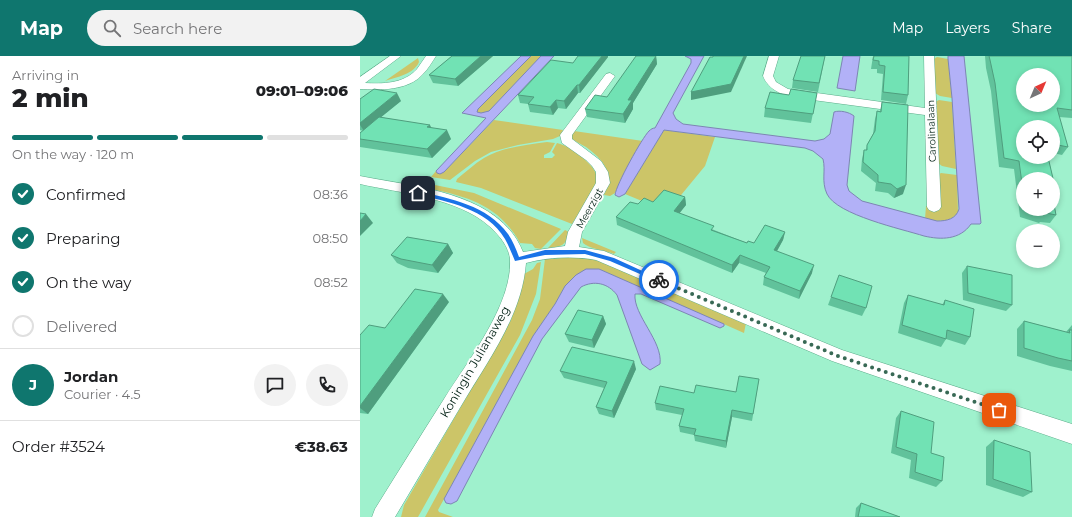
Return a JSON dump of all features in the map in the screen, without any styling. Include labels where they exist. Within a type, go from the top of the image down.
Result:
[{"type":"street","points":[[360,82],[396,56]]},
{"type":"street","points":[[360,86],[385,86],[407,80],[419,73],[431,56]]},
{"type":"street","points":[[774,56],[768,76],[772,84],[785,92],[798,95],[931,112]]},
{"type":"street","name":"Carolinalaan","points":[[929,56],[934,207]]},
{"type":"street","name":"Meerzigt","points":[[570,251],[575,232],[603,183],[602,172],[597,164],[590,156],[566,140],[566,135],[610,76]]},
{"type":"street","points":[[360,180],[447,199],[471,208],[500,228],[507,237],[518,259],[545,253],[570,251],[585,252],[612,260],[838,356],[1072,434]]},
{"type":"street","name":"Koningin Julianaweg","points":[[383,517],[496,328],[509,302],[513,290],[518,259]]},
{"type":"shaded area","points":[[531,56],[541,56],[489,111],[481,113],[477,112],[477,109]]},
{"type":"shaded area","points":[[937,57],[948,59],[952,98],[940,96],[935,93],[934,59]]},
{"type":"shaded area","points":[[418,58],[419,62],[417,66],[409,72],[385,81]]},
{"type":"shaded area","points":[[939,100],[952,102],[956,169],[942,166],[938,163],[935,102]]},
{"type":"shaded area","points":[[494,120],[563,130],[560,136],[553,139],[518,145],[491,152],[475,161],[450,180],[431,177],[436,171],[444,172]]},
{"type":"shaded area","points":[[664,130],[715,137],[705,166],[677,200],[654,206],[625,194]]},
{"type":"shaded area","points":[[574,131],[643,141],[615,193],[610,196],[604,195],[608,180],[606,168],[598,157],[586,147],[572,139],[571,135]]},
{"type":"shaded area","points":[[547,142],[555,143],[550,152],[544,155],[544,158],[552,158],[555,155],[552,152],[557,143],[568,147],[578,154],[591,165],[596,174],[597,180],[594,190],[572,224],[481,188],[456,182],[457,179],[473,165],[491,154],[515,147]]},
{"type":"shaded area","points":[[941,173],[957,175],[958,212],[955,216],[943,221],[925,219],[926,206],[940,208],[938,175]]},
{"type":"shaded area","points":[[430,184],[474,193],[561,229],[541,249],[535,248],[532,244],[520,243],[512,230],[492,211],[468,199],[426,188]]},
{"type":"shaded area","points":[[565,230],[569,232],[566,241],[560,246],[548,248]]},
{"type":"shaded area","points":[[582,238],[616,252],[614,254],[585,245]]},
{"type":"shaded area","points":[[583,257],[599,261],[746,323],[744,333],[599,269],[565,286],[555,304],[533,336],[438,510],[439,512],[453,517],[425,517],[532,320],[540,299],[545,259]]},
{"type":"shaded area","points":[[541,262],[536,294],[520,335],[418,517],[401,517],[404,505],[511,320],[520,294],[524,274],[533,269],[537,263]]},
{"type":"water","points":[[521,56],[531,56],[478,109],[477,112],[481,113],[489,111],[541,56],[554,56],[444,172],[440,174],[437,173],[436,171],[486,118],[462,113]]},
{"type":"water","points":[[685,56],[704,56],[673,113],[676,119],[683,124],[815,141],[824,139],[830,134],[834,112],[842,111],[850,113],[854,116],[847,185],[849,191],[862,201],[937,221],[944,221],[951,219],[956,215],[959,209],[948,56],[964,56],[981,223],[971,224],[961,233],[950,238],[924,236],[886,225],[856,215],[833,202],[825,189],[823,159],[813,151],[805,148],[664,130],[625,194],[619,197],[615,195],[624,172],[635,152],[649,131],[655,128],[691,63],[691,59]]},
{"type":"water","points":[[843,56],[860,56],[855,91],[837,88]]},
{"type":"water","points":[[586,269],[599,269],[724,324],[724,326],[720,328],[641,294],[635,294],[638,311],[653,337],[660,355],[660,364],[650,370],[642,364],[617,295],[605,285],[596,283],[581,287],[542,339],[457,501],[451,504],[446,503],[444,499],[533,336],[555,304],[565,286],[576,275]]},
{"type":"building","points":[[452,56],[481,56],[455,79],[429,75]]},
{"type":"building","points":[[578,56],[602,56],[564,101],[556,100],[550,107],[528,104],[534,97],[518,95],[551,60],[573,63]]},
{"type":"building","points":[[636,56],[656,56],[628,100],[632,100],[623,114],[585,109],[595,95],[607,97]]},
{"type":"building","points":[[744,56],[731,84],[691,92],[710,57]]},
{"type":"building","points":[[801,56],[825,56],[819,83],[793,80]]},
{"type":"building","points":[[874,56],[909,56],[908,95],[883,92],[885,66],[879,65],[879,61],[873,60]]},
{"type":"building","points":[[989,56],[1072,56],[1072,110],[1060,108],[1060,68],[1016,68],[1016,112],[1058,112],[1068,147],[1060,145],[1060,120],[1016,120],[1016,160],[1004,158],[995,83]]},
{"type":"building","points":[[374,89],[397,93],[360,123],[360,99]]},
{"type":"building","points":[[791,89],[817,93],[813,114],[765,108],[770,92],[789,95]]},
{"type":"building","points":[[882,102],[908,105],[906,185],[897,189],[891,184],[878,182],[878,175],[863,162],[864,150],[867,150],[867,145],[875,131],[877,111],[881,112]]},
{"type":"building","points":[[379,117],[430,125],[427,127],[447,130],[427,149],[360,139],[360,133]]},
{"type":"building","points":[[1019,164],[1050,164],[1052,172],[1020,172]]},
{"type":"building","points":[[664,190],[685,197],[674,211],[714,226],[711,230],[747,243],[748,241],[754,243],[765,225],[785,232],[774,250],[814,265],[800,291],[764,277],[770,267],[740,255],[732,265],[616,217],[630,202],[638,204],[644,198],[653,202]]},
{"type":"building","points":[[360,213],[366,214],[360,221]]},
{"type":"building","points":[[407,237],[448,244],[432,265],[401,259],[391,255]]},
{"type":"building","points":[[967,266],[1012,275],[1012,305],[968,293]]},
{"type":"building","points":[[839,275],[872,286],[866,308],[831,297]]},
{"type":"building","points":[[415,289],[443,294],[360,406],[360,335],[369,325],[385,328]]},
{"type":"building","points":[[908,295],[944,305],[945,300],[974,309],[970,337],[947,330],[946,339],[902,325]]},
{"type":"building","points":[[578,310],[603,316],[592,340],[565,334]]},
{"type":"building","points":[[1024,321],[1070,333],[1069,330],[1072,330],[1072,361],[1024,348]]},
{"type":"building","points":[[572,347],[634,361],[612,411],[596,407],[607,382],[560,371]]},
{"type":"building","points":[[739,376],[759,379],[753,414],[732,410],[726,441],[694,435],[696,429],[679,426],[684,409],[655,403],[660,386],[694,393],[696,385],[736,392]]},
{"type":"building","points":[[901,411],[934,422],[931,453],[944,457],[942,481],[915,472],[917,454],[896,447]]},
{"type":"building","points":[[994,440],[1030,452],[1032,492],[993,479]]},
{"type":"building","points":[[861,503],[900,517],[858,517]]},
{"type":"way so far","points":[[659,280],[838,356],[999,410]]},
{"type":"route","points":[[418,193],[447,199],[481,213],[500,228],[507,237],[518,259],[545,253],[570,251],[585,252],[599,255],[659,280]]}]
